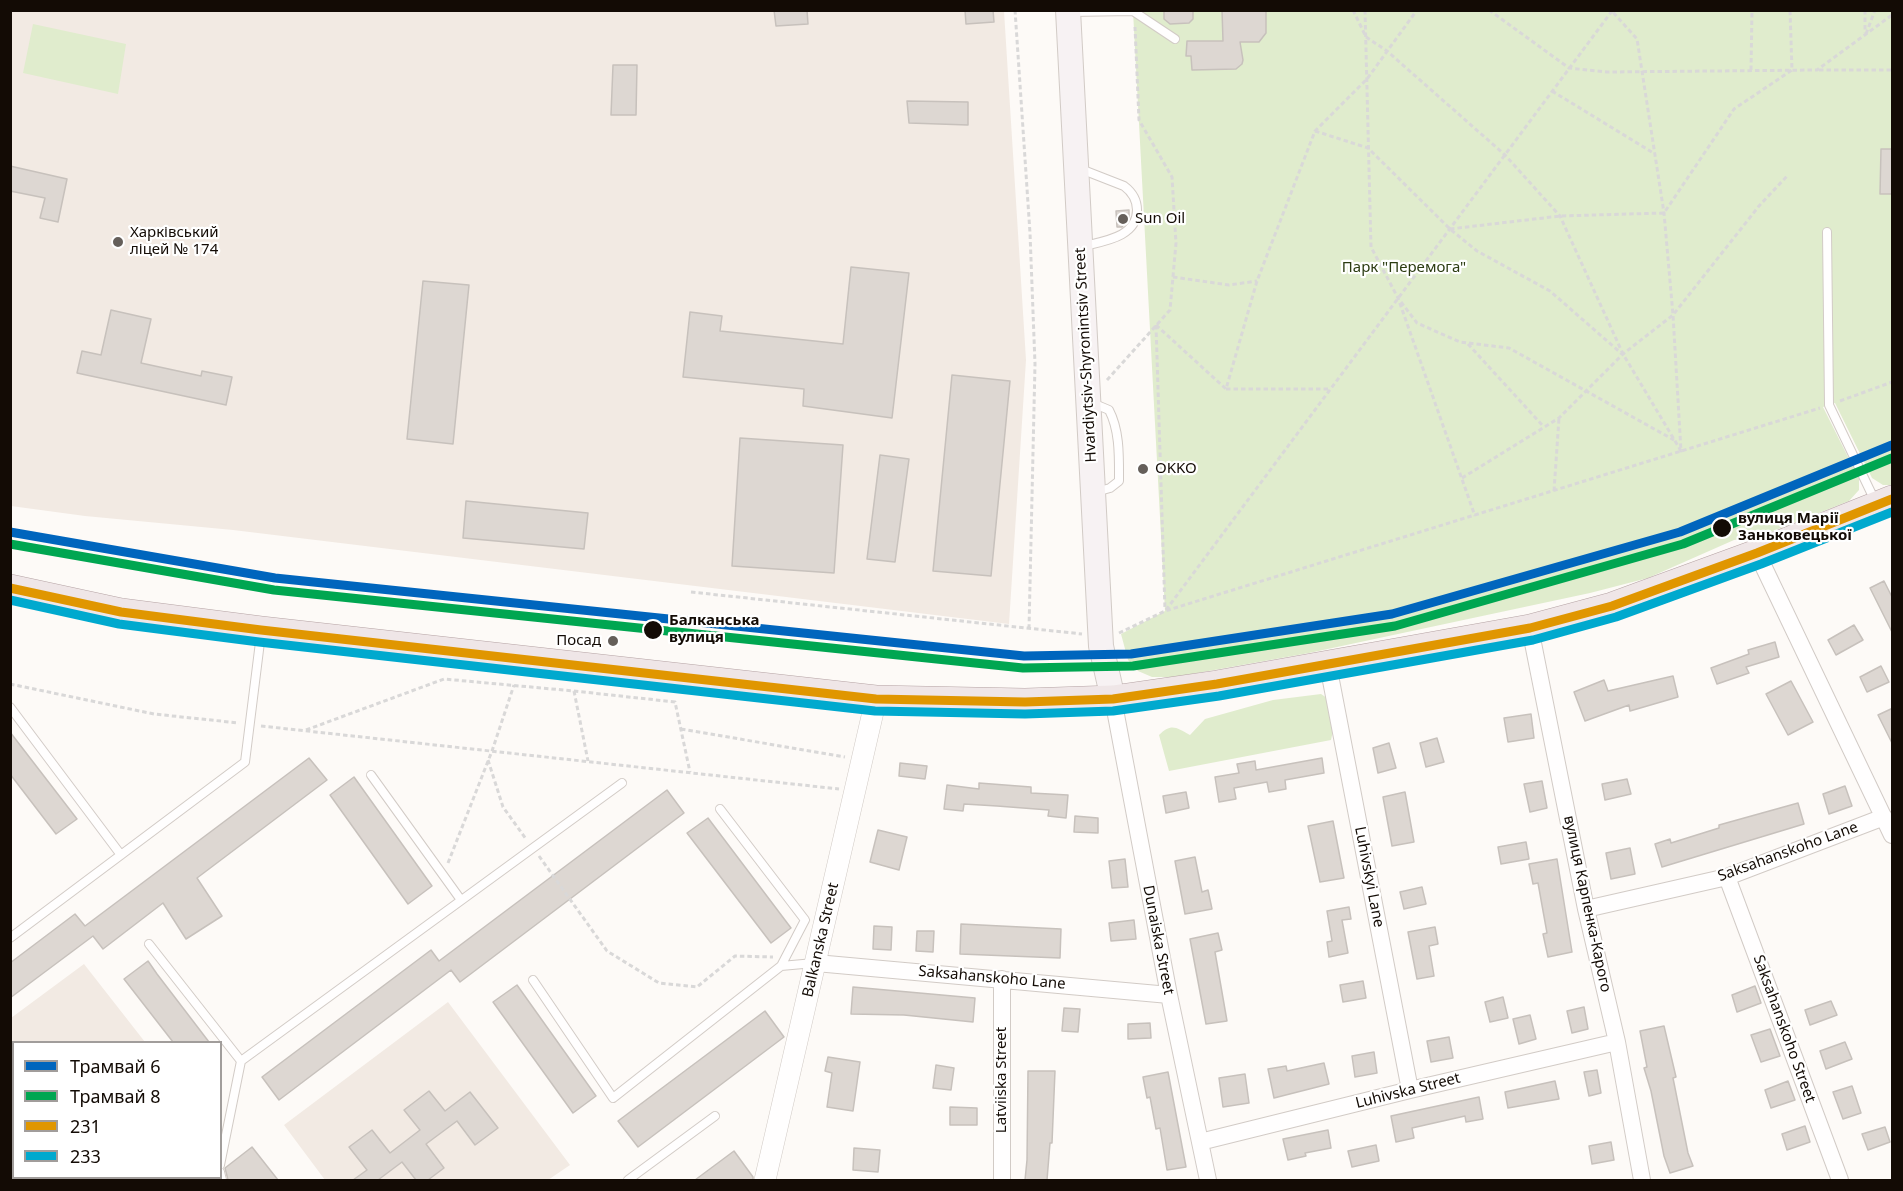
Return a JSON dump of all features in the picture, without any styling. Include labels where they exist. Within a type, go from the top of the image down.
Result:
[{"type":"main road","name":"Hvardiytsiv-Shyronintsiv Street","points":[[1068,11],[1101,646],[1113,699]]},
{"type":"main road","points":[[10,588],[121,612],[261,630],[876,699],[1025,702],[1113,699],[1217,684],[1530,628],[1612,606],[1757,553],[1885,502]]},
{"type":"street","points":[[1757,553],[1893,835]]},
{"type":"street","name":"вулиця Карпенка-Карого","points":[[1530,628],[1587,909],[1617,1042],[1642,1180]]},
{"type":"street","name":"Luhivskyi Lane","points":[[1328,665],[1410,1090]]},
{"type":"street","name":"Balkanska Street","points":[[765,1180],[876,699]]},
{"type":"street","name":"Dunaiska Street","points":[[1113,699],[1168,995],[1208,1180]]},
{"type":"street","name":"Saksahanskoho Lane","points":[[1587,909],[1727,877],[1884,817]]},
{"type":"street","name":"Saksahanskoho Street","points":[[1727,877],[1840,1180]]},
{"type":"street","name":"Saksahanskoho Lane","points":[[816,963],[1168,995]]},
{"type":"street","name":"Latviiska Street","points":[[1002,979],[1002,1180]]},
{"type":"street","name":"Luhivska Street","points":[[1200,1142],[1617,1042]]},
{"type":"lane","points":[[1068,11],[1133,11],[1175,39]]},
{"type":"lane","points":[[1076,168],[1124,186],[1131,191],[1137,206],[1135,222],[1125,234],[1080,247]]},
{"type":"lane","points":[[1827,232],[1829,405],[1885,502]]},
{"type":"lane","points":[[10,938],[245,762],[261,630]]},
{"type":"lane","points":[[10,707],[121,855]]},
{"type":"lane","points":[[371,775],[461,900]]},
{"type":"lane","points":[[222,1155],[241,1061],[622,783]]},
{"type":"lane","points":[[533,980],[613,1098],[781,966],[805,920],[720,809]]},
{"type":"lane","points":[[149,944],[241,1061]]},
{"type":"lane","points":[[781,966],[816,963]]},
{"type":"lane","points":[[628,1180],[715,1116]]},
{"type":"path","points":[[691,592],[1029,629],[1035,364],[1030,232],[1015,10]]},
{"type":"path","points":[[1353,10],[1366,36],[1388,51],[1505,155],[1560,216],[1623,354],[1681,451]]},
{"type":"path","points":[[1365,10],[1371,247],[1398,298],[1475,516]]},
{"type":"path","points":[[1226,389],[1257,281],[1315,131],[1367,79],[1417,10]]},
{"type":"path","points":[[1489,10],[1569,68],[1607,72],[1893,70]]},
{"type":"path","points":[[1752,10],[1752,70]]},
{"type":"path","points":[[1790,10],[1792,70]]},
{"type":"path","points":[[1865,10],[1865,35]]},
{"type":"path","points":[[1865,35],[1875,10]]},
{"type":"path","points":[[1165,611],[1611,11],[1637,39],[1664,213],[1681,451]]},
{"type":"path","points":[[1817,70],[1893,15]]},
{"type":"path","points":[[1664,213],[1734,109],[1792,70]]},
{"type":"path","points":[[1552,91],[1655,154]]},
{"type":"path","points":[[1315,131],[1368,148],[1450,229],[1477,251],[1550,291],[1623,354]]},
{"type":"path","points":[[1462,478],[1559,418],[1623,354],[1673,315],[1760,206],[1788,175]]},
{"type":"path","points":[[1450,229],[1560,216],[1664,213]]},
{"type":"path","points":[[1173,278],[1228,285],[1257,281]]},
{"type":"path","points":[[1398,298],[1417,323],[1460,342],[1509,348],[1675,440]]},
{"type":"path","points":[[1165,611],[1156,325],[1226,389],[1330,389]]},
{"type":"path","points":[[1467,343],[1544,427]]},
{"type":"path","points":[[1165,611],[1829,405],[1893,382]]},
{"type":"path","points":[[1554,491],[1559,418]]},
{"type":"path","points":[[303,730],[444,680],[574,690],[675,702],[690,772]]},
{"type":"path","points":[[10,684],[154,714],[855,790]]},
{"type":"path","points":[[443,875],[492,751],[514,685]]},
{"type":"path","points":[[574,690],[588,761]]},
{"type":"path","points":[[681,729],[863,760]]},
{"type":"path","points":[[488,760],[503,807],[607,951],[659,983],[697,987],[735,956],[785,957]]},
{"type":"shaded area","points":[[11,11],[1004,11],[1026,360],[1009,624],[233,530],[85,516],[11,506]]},
{"type":"shaded area","points":[[84,964],[144,1041],[12,1041],[12,1179],[199,1180],[11,1180],[11,1018]]},
{"type":"shaded area","points":[[448,1002],[570,1165],[548,1180],[325,1180],[284,1125]]},
{"type":"green space","name":"Парк \"Перемога\"","points":[[1133,11],[1892,11],[1892,485],[1883,485],[1872,478],[1835,403],[1823,407],[1859,479],[1859,490],[1849,501],[1758,537],[1734,540],[1648,578],[1590,593],[1309,653],[1175,677],[1152,677],[1138,671],[1128,660],[1121,634],[1165,611]]},
{"type":"green space","points":[[33,24],[126,44],[118,94],[23,73]]},
{"type":"green space","points":[[1321,694],[1327,698],[1333,731],[1331,740],[1169,771],[1159,735],[1167,729],[1177,728],[1190,735],[1205,719],[1273,700]]},
{"type":"building","points":[[774,10],[807,10],[808,24],[776,26]]},
{"type":"building","points":[[965,10],[993,10],[994,22],[966,24]]},
{"type":"building","points":[[1164,10],[1193,10],[1193,19],[1189,23],[1170,24],[1164,19]]},
{"type":"building","points":[[1222,10],[1266,10],[1266,33],[1259,42],[1240,42],[1243,60],[1236,69],[1192,70],[1191,56],[1186,56],[1187,41],[1223,41]]},
{"type":"building","points":[[613,65],[637,65],[636,115],[611,115]]},
{"type":"building","points":[[907,101],[968,102],[968,125],[909,123]]},
{"type":"building","points":[[1881,149],[1893,149],[1893,194],[1880,194]]},
{"type":"building","points":[[10,166],[67,179],[58,222],[40,218],[45,198],[10,191]]},
{"type":"building","name":"Sun Oil","points":[[1129,210],[1126,222],[1122,227],[1117,227],[1116,211]]},
{"type":"building","points":[[851,267],[909,273],[892,418],[803,406],[804,389],[683,377],[690,312],[722,316],[720,331],[843,344]]},
{"type":"building","points":[[423,281],[469,285],[453,444],[407,439]]},
{"type":"building","points":[[111,310],[151,319],[141,363],[201,376],[202,371],[232,377],[226,405],[77,373],[82,351],[101,355]]},
{"type":"building","points":[[952,375],[1010,381],[991,576],[933,571]]},
{"type":"building","points":[[740,438],[843,445],[834,573],[732,566]]},
{"type":"building","points":[[880,455],[909,459],[895,562],[867,559]]},
{"type":"building","points":[[466,501],[588,513],[584,549],[463,538]]},
{"type":"building","points":[[1884,581],[1893,599],[1893,634],[1870,588]]},
{"type":"building","points":[[1854,625],[1863,640],[1836,655],[1828,640]]},
{"type":"building","points":[[1775,642],[1779,657],[1746,667],[1749,673],[1717,684],[1711,668],[1749,654],[1748,650]]},
{"type":"building","points":[[1881,666],[1889,682],[1867,692],[1860,677]]},
{"type":"building","points":[[1673,676],[1678,697],[1630,711],[1629,705],[1585,721],[1574,692],[1604,680],[1608,691]]},
{"type":"building","points":[[1791,681],[1813,722],[1788,735],[1766,694]]},
{"type":"building","points":[[1893,708],[1893,745],[1878,715]]},
{"type":"building","points":[[1531,714],[1534,738],[1508,742],[1504,718]]},
{"type":"building","points":[[10,732],[77,819],[56,834],[10,774]]},
{"type":"building","points":[[1437,738],[1444,762],[1426,767],[1420,743]]},
{"type":"building","points":[[1389,743],[1396,768],[1378,773],[1373,748]]},
{"type":"building","points":[[309,758],[327,780],[197,878],[222,916],[186,939],[163,903],[103,949],[93,936],[10,998],[10,963],[75,914],[85,926]]},
{"type":"building","points":[[1322,758],[1324,773],[1285,780],[1286,789],[1269,792],[1267,782],[1234,788],[1236,799],[1219,802],[1215,777],[1239,773],[1237,764],[1255,761],[1256,770]]},
{"type":"building","points":[[900,763],[927,766],[925,779],[899,776]]},
{"type":"building","points":[[354,777],[432,886],[408,904],[330,795]]},
{"type":"building","points":[[1627,779],[1631,794],[1605,800],[1602,784]]},
{"type":"building","points":[[1542,781],[1547,808],[1530,812],[1524,784]]},
{"type":"building","points":[[979,783],[1031,787],[1031,793],[1068,795],[1066,818],[1048,816],[1049,810],[997,806],[964,804],[963,811],[944,809],[947,785],[979,789]]},
{"type":"building","points":[[1845,786],[1852,806],[1829,814],[1823,794]]},
{"type":"building","points":[[667,790],[684,813],[460,982],[451,970],[279,1100],[262,1077],[431,950],[439,961]]},
{"type":"building","points":[[1186,792],[1189,808],[1166,813],[1163,796]]},
{"type":"building","points":[[1405,792],[1414,842],[1392,846],[1383,797]]},
{"type":"building","points":[[1798,803],[1804,824],[1662,867],[1655,844],[1670,839],[1671,843],[1719,828],[1719,825]]},
{"type":"building","points":[[1075,816],[1098,818],[1098,833],[1074,832]]},
{"type":"building","points":[[708,818],[791,928],[771,943],[687,833]]},
{"type":"building","points":[[1333,821],[1344,878],[1320,882],[1308,826]]},
{"type":"building","points":[[878,830],[907,837],[899,870],[870,862]]},
{"type":"building","points":[[1526,842],[1529,859],[1501,864],[1498,847]]},
{"type":"building","points":[[1630,848],[1635,874],[1611,879],[1606,853]]},
{"type":"building","points":[[1195,857],[1202,892],[1208,890],[1212,909],[1185,914],[1175,861]]},
{"type":"building","points":[[1125,859],[1128,887],[1112,888],[1109,861]]},
{"type":"building","points":[[1557,859],[1572,952],[1548,957],[1543,934],[1547,933],[1538,883],[1533,884],[1529,864]]},
{"type":"building","points":[[1422,887],[1426,904],[1404,909],[1400,892]]},
{"type":"building","points":[[1349,907],[1351,919],[1342,920],[1348,953],[1329,957],[1327,942],[1332,941],[1327,911]]},
{"type":"building","points":[[1134,920],[1136,939],[1111,941],[1109,923]]},
{"type":"building","points":[[961,924],[1061,929],[1060,958],[960,954]]},
{"type":"building","points":[[874,926],[892,927],[891,950],[873,949]]},
{"type":"building","points":[[1435,927],[1438,944],[1429,946],[1434,976],[1417,979],[1408,932]]},
{"type":"building","points":[[917,931],[934,931],[933,952],[916,951]]},
{"type":"building","points":[[1218,933],[1222,950],[1215,952],[1227,1021],[1206,1024],[1190,939]]},
{"type":"building","points":[[148,961],[208,1041],[172,1041],[124,979]]},
{"type":"building","points":[[1363,981],[1366,998],[1343,1002],[1340,985]]},
{"type":"building","points":[[517,985],[596,1096],[573,1113],[493,1002]]},
{"type":"building","points":[[1755,986],[1761,1003],[1737,1012],[1732,995]]},
{"type":"building","points":[[853,987],[975,998],[973,1022],[904,1015],[851,1014]]},
{"type":"building","points":[[1503,997],[1508,1018],[1490,1022],[1485,1002]]},
{"type":"building","points":[[1831,1001],[1837,1015],[1810,1025],[1805,1010]]},
{"type":"building","points":[[1584,1007],[1588,1029],[1572,1033],[1567,1011]]},
{"type":"building","points":[[1064,1008],[1080,1009],[1078,1032],[1062,1031]]},
{"type":"building","points":[[765,1011],[784,1037],[638,1147],[618,1121]]},
{"type":"building","points":[[1530,1015],[1536,1039],[1519,1044],[1513,1019]]},
{"type":"building","points":[[1150,1023],[1151,1038],[1128,1039],[1128,1024]]},
{"type":"building","points":[[1664,1026],[1676,1077],[1673,1078],[1688,1153],[1693,1166],[1670,1173],[1644,1068],[1647,1067],[1640,1031]]},
{"type":"building","points":[[1770,1029],[1780,1056],[1761,1062],[1751,1035]]},
{"type":"building","points":[[1449,1037],[1453,1058],[1431,1062],[1427,1041]]},
{"type":"building","points":[[1845,1042],[1852,1059],[1826,1069],[1820,1051]]},
{"type":"building","points":[[1374,1052],[1377,1073],[1355,1077],[1352,1056]]},
{"type":"building","points":[[828,1057],[860,1062],[853,1111],[827,1107],[832,1073],[825,1071]]},
{"type":"building","points":[[1324,1063],[1329,1084],[1274,1098],[1268,1069],[1286,1066],[1287,1071]]},
{"type":"building","points":[[936,1065],[954,1068],[951,1090],[933,1088]]},
{"type":"building","points":[[1597,1070],[1601,1093],[1589,1096],[1584,1072]]},
{"type":"building","points":[[1028,1071],[1055,1071],[1052,1143],[1050,1143],[1047,1180],[1025,1180]]},
{"type":"building","points":[[1168,1072],[1186,1167],[1167,1170],[1160,1128],[1156,1129],[1150,1097],[1147,1098],[1143,1077]]},
{"type":"building","points":[[1245,1074],[1249,1103],[1223,1107],[1219,1078]]},
{"type":"building","points":[[1555,1081],[1559,1099],[1508,1108],[1505,1092]]},
{"type":"building","points":[[1788,1081],[1795,1100],[1771,1108],[1765,1090]]},
{"type":"building","points":[[1852,1086],[1861,1113],[1843,1119],[1833,1092]]},
{"type":"building","points":[[429,1091],[445,1111],[470,1092],[498,1128],[475,1145],[457,1121],[426,1144],[444,1168],[428,1180],[416,1180],[402,1162],[378,1180],[353,1180],[367,1170],[349,1147],[372,1130],[390,1153],[420,1130],[404,1110]]},
{"type":"building","points":[[1479,1097],[1483,1119],[1466,1122],[1465,1116],[1412,1128],[1414,1138],[1396,1142],[1391,1116]]},
{"type":"building","points":[[950,1107],[977,1108],[977,1125],[950,1125]]},
{"type":"building","points":[[1805,1126],[1810,1142],[1787,1150],[1782,1134]]},
{"type":"building","points":[[1885,1127],[1890,1142],[1868,1150],[1862,1134]]},
{"type":"building","points":[[1328,1130],[1331,1148],[1305,1153],[1306,1156],[1288,1160],[1283,1139]]},
{"type":"building","points":[[1611,1142],[1614,1160],[1592,1164],[1589,1146]]},
{"type":"building","points":[[1376,1145],[1379,1161],[1352,1167],[1348,1151]]},
{"type":"building","points":[[252,1147],[278,1180],[228,1180],[225,1168]]},
{"type":"building","points":[[854,1148],[880,1150],[878,1172],[853,1170]]},
{"type":"building","points":[[734,1151],[753,1180],[695,1180]]},
{"type":"tram line","name":"6","points":[[10,532],[275,578],[1024,656],[1131,654],[1392,614],[1680,532],[1892,445]]},
{"type":"tram line","name":"8","points":[[10,544],[274,590],[1023,668],[1133,666],[1395,626],[1683,544],[1892,458]]},
{"type":"transit line","name":"231","points":[[10,588],[121,612],[261,630],[876,699],[1025,702],[1113,699],[1217,684],[1530,628],[1612,606],[1757,553],[1892,499]]},
{"type":"transit line","name":"233","points":[[10,600],[119,624],[259,642],[875,711],[1025,714],[1113,711],[1219,696],[1533,640],[1616,617],[1761,564],[1892,512]]},
{"type":"place","name":"Sun Oil","points":[[1123,219]]},
{"type":"place","name":"Харківський ліцей № 174","points":[[118,242]]},
{"type":"place","name":"OKKO","points":[[1143,469]]},
{"type":"place","name":"вулиця Марії Заньковецької","points":[[1722,528]]},
{"type":"place","name":"Балканська вулиця","points":[[653,630]]},
{"type":"place","name":"Посад","points":[[613,641]]}]
